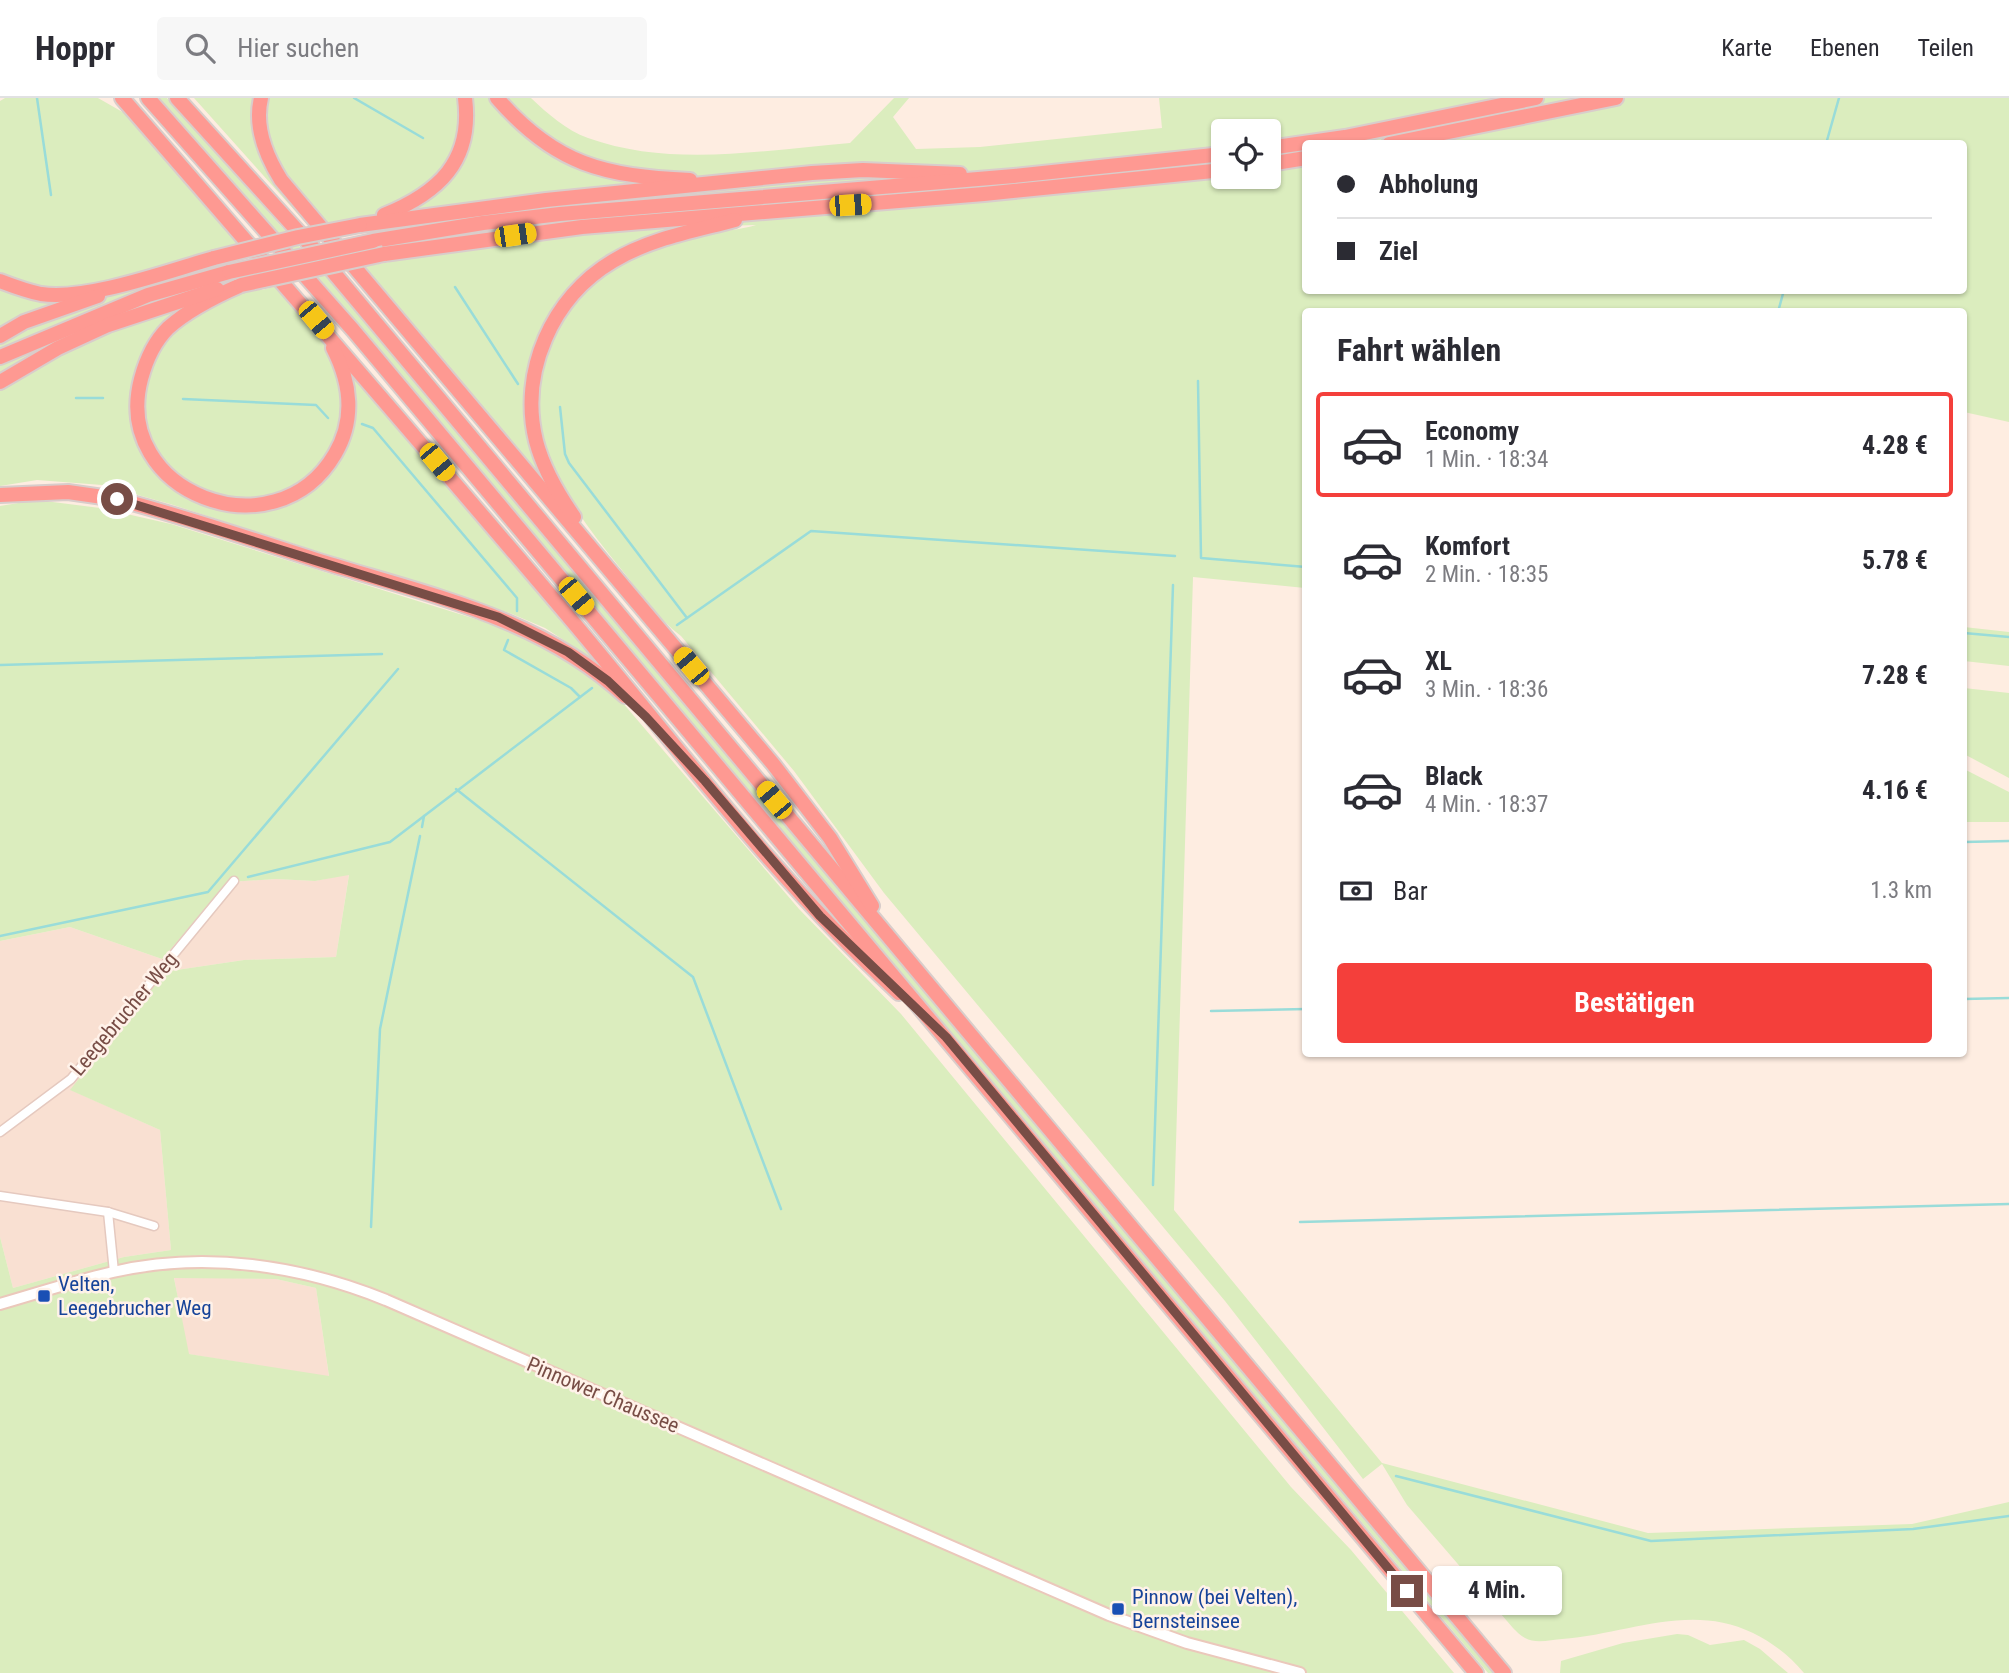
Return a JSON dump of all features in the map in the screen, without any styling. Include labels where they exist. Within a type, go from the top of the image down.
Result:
[{"type":"highway","points":[[109,98],[191,177]]},
{"type":"highway","points":[[122,98],[316,320],[812,908],[946,1037]]},
{"type":"highway","points":[[148,98],[337,311],[1476,1673]]},
{"type":"highway","points":[[177,98],[314,249],[1504,1673]]},
{"type":"highway","points":[[261,98],[260,133],[269,160],[281,180],[773,764],[816,819],[898,949]]},
{"type":"highway","points":[[360,225],[417,201],[441,181],[456,158],[464,138],[465,98]]},
{"type":"highway","points":[[497,98],[545,145],[584,164],[621,174],[653,178],[733,181]]},
{"type":"highway","points":[[1320,140],[1536,98]]},
{"type":"highway","points":[[1409,140],[1616,98]]},
{"type":"highway","points":[[1281,146],[1302,143]]},
{"type":"highway","points":[[0,357],[148,295],[229,272],[373,241],[560,214],[1014,176],[1211,155]]},
{"type":"highway","points":[[1281,161],[1302,159]]},
{"type":"highway","points":[[0,336],[24,322],[139,280],[298,237],[360,225],[547,200],[863,170],[1014,176]]},
{"type":"highway","points":[[0,382],[58,348],[108,325],[197,295],[384,254],[555,230],[997,193],[1211,171]]},
{"type":"highway","points":[[640,605],[570,512],[544,464],[536,439],[532,407],[534,376],[542,345],[560,311],[578,287],[611,262],[661,240],[770,212]]},
{"type":"highway","points":[[0,281],[18,289],[43,294],[70,294],[139,280]]},
{"type":"highway","points":[[241,285],[214,297],[170,327],[153,347],[139,384],[138,411],[147,444],[169,475],[194,494],[214,502],[236,506],[274,502],[302,490],[330,462],[348,422],[349,397],[341,363],[316,320]]},
{"type":"highway","points":[[0,495],[68,492],[117,499],[508,621],[568,652],[608,681],[646,717],[705,781]]},
{"type":"main road","name":"Pinnower Chaussee","points":[[0,1304],[114,1272],[176,1263],[241,1264],[291,1270],[344,1284],[1150,1631],[1300,1673]]},
{"type":"street","name":"Leegebrucher Weg","points":[[0,1132],[71,1079],[234,881]]},
{"type":"street","points":[[0,1196],[107,1212],[154,1226]]},
{"type":"street","points":[[107,1212],[114,1272]]},
{"type":"shaded area","points":[[349,874],[336,957],[244,960],[163,972],[71,1090],[160,1130],[171,1250],[124,1257],[13,1288],[0,1237],[0,941],[70,927],[162,959],[229,882],[276,879],[315,881]]},
{"type":"shaded area","points":[[174,1277],[276,1279],[316,1288],[329,1377],[188,1354]]},
{"type":"green space","points":[[5,98],[98,98],[126,114],[242,243],[220,248],[262,290],[280,285],[308,321],[332,360],[338,374],[343,401],[345,358],[602,665],[545,628],[512,614],[170,504],[102,485],[37,480],[0,486],[0,287],[63,301],[103,283],[63,287],[37,286],[25,284],[0,272],[0,101]],"holes":[[[185,322],[164,341],[153,361],[145,394],[146,416],[152,437],[162,456],[177,472],[194,486],[235,500],[257,500],[278,495],[306,478],[328,452],[336,437],[342,412],[340,459],[327,475],[294,500],[255,512],[235,512],[215,509],[195,501],[164,479],[133,418],[131,394],[136,369],[142,356],[153,345]]]},
{"type":"green space","points":[[158,98],[167,98],[338,290],[1494,1673],[1488,1673],[332,293]]},
{"type":"green space","points":[[194,98],[531,98],[565,126],[588,138],[620,147],[685,155],[850,143],[894,98],[909,98],[893,117],[916,149],[980,147],[1162,128],[1159,98],[2009,98],[2009,422],[1967,413],[1967,308],[1302,308],[1302,588],[1193,577],[1174,1210],[1382,1463],[1648,1533],[1912,1524],[2009,1502],[2009,1673],[1804,1673],[1787,1656],[1753,1633],[1729,1624],[1706,1620],[1658,1622],[1548,1641],[1529,1640],[1522,1636],[1407,1505],[1382,1464],[1363,1479],[1225,1301],[884,893],[794,771],[681,636],[642,596],[600,543],[564,488],[550,459],[541,429],[538,398],[542,367],[555,334],[572,307],[601,277],[643,252],[704,234],[756,225],[690,227],[590,270],[528,381],[554,498],[361,267],[390,262],[355,219],[316,226],[786,788],[791,798],[355,278]]},
{"type":"green space","points":[[37,500],[100,508],[171,524],[511,630],[553,651],[610,688],[799,909],[901,1014],[1291,1487],[1351,1550],[1454,1673],[0,1673],[0,1237],[13,1288],[124,1257],[171,1250],[160,1130],[70,1090],[163,972],[244,960],[336,957],[349,875],[315,881],[276,879],[229,882],[162,959],[70,927],[0,941],[0,506]],"holes":[[[174,1278],[276,1279],[316,1288],[329,1376],[189,1354]]]},
{"type":"green space","points":[[1967,627],[2009,632],[2009,666],[1967,661]]},
{"type":"green space","points":[[1967,688],[2009,693],[2009,778],[1967,756]]},
{"type":"green space","points":[[1967,771],[2009,792],[2009,822],[1967,822]]},
{"type":"green space","points":[[1677,1634],[1688,1635],[1710,1645],[1744,1640],[1760,1649],[1788,1673],[1560,1673],[1561,1661],[1623,1643]]},
{"type":"waterway","points":[[37,98],[51,195]]},
{"type":"waterway","points":[[354,98],[423,138]]},
{"type":"waterway","points":[[1827,140],[1839,98]]},
{"type":"waterway","points":[[455,287],[518,384]]},
{"type":"waterway","points":[[1779,308],[1783,294]]},
{"type":"waterway","points":[[1198,381],[1201,558],[1302,567]]},
{"type":"waterway","points":[[76,398],[103,398]]},
{"type":"waterway","points":[[183,399],[316,405],[328,418]]},
{"type":"waterway","points":[[560,407],[565,454],[569,463],[687,618]]},
{"type":"waterway","points":[[362,424],[373,428],[517,598],[517,611]]},
{"type":"waterway","points":[[677,625],[811,531],[1175,556]]},
{"type":"waterway","points":[[1153,1185],[1173,585]]},
{"type":"waterway","points":[[1967,633],[2009,637]]},
{"type":"waterway","points":[[508,640],[504,650],[571,688],[580,697]]},
{"type":"waterway","points":[[0,665],[382,654]]},
{"type":"waterway","points":[[0,936],[208,892],[398,669]]},
{"type":"waterway","points":[[248,877],[390,842],[592,688]]},
{"type":"waterway","points":[[456,789],[693,977],[781,1209]]},
{"type":"waterway","points":[[422,827],[424,816]]},
{"type":"waterway","points":[[371,1227],[380,1029],[420,836]]},
{"type":"waterway","points":[[1967,842],[2009,841]]},
{"type":"waterway","points":[[1967,999],[2009,998]]},
{"type":"waterway","points":[[1211,1011],[1302,1009]]},
{"type":"waterway","points":[[1300,1222],[2009,1204]]},
{"type":"waterway","points":[[1396,1476],[1651,1541],[1913,1529],[2009,1516]]},
{"type":"place","name":"Velten, Leegebrucher Weg","points":[[44,1296]]},
{"type":"place","name":"Pinnow (bei Velten), Bernsteinsee","points":[[1118,1609]]},
{"type":"route","points":[[117,499],[498,617],[568,652],[608,681],[646,717],[705,781],[820,916],[946,1037],[1407,1591]]}]
